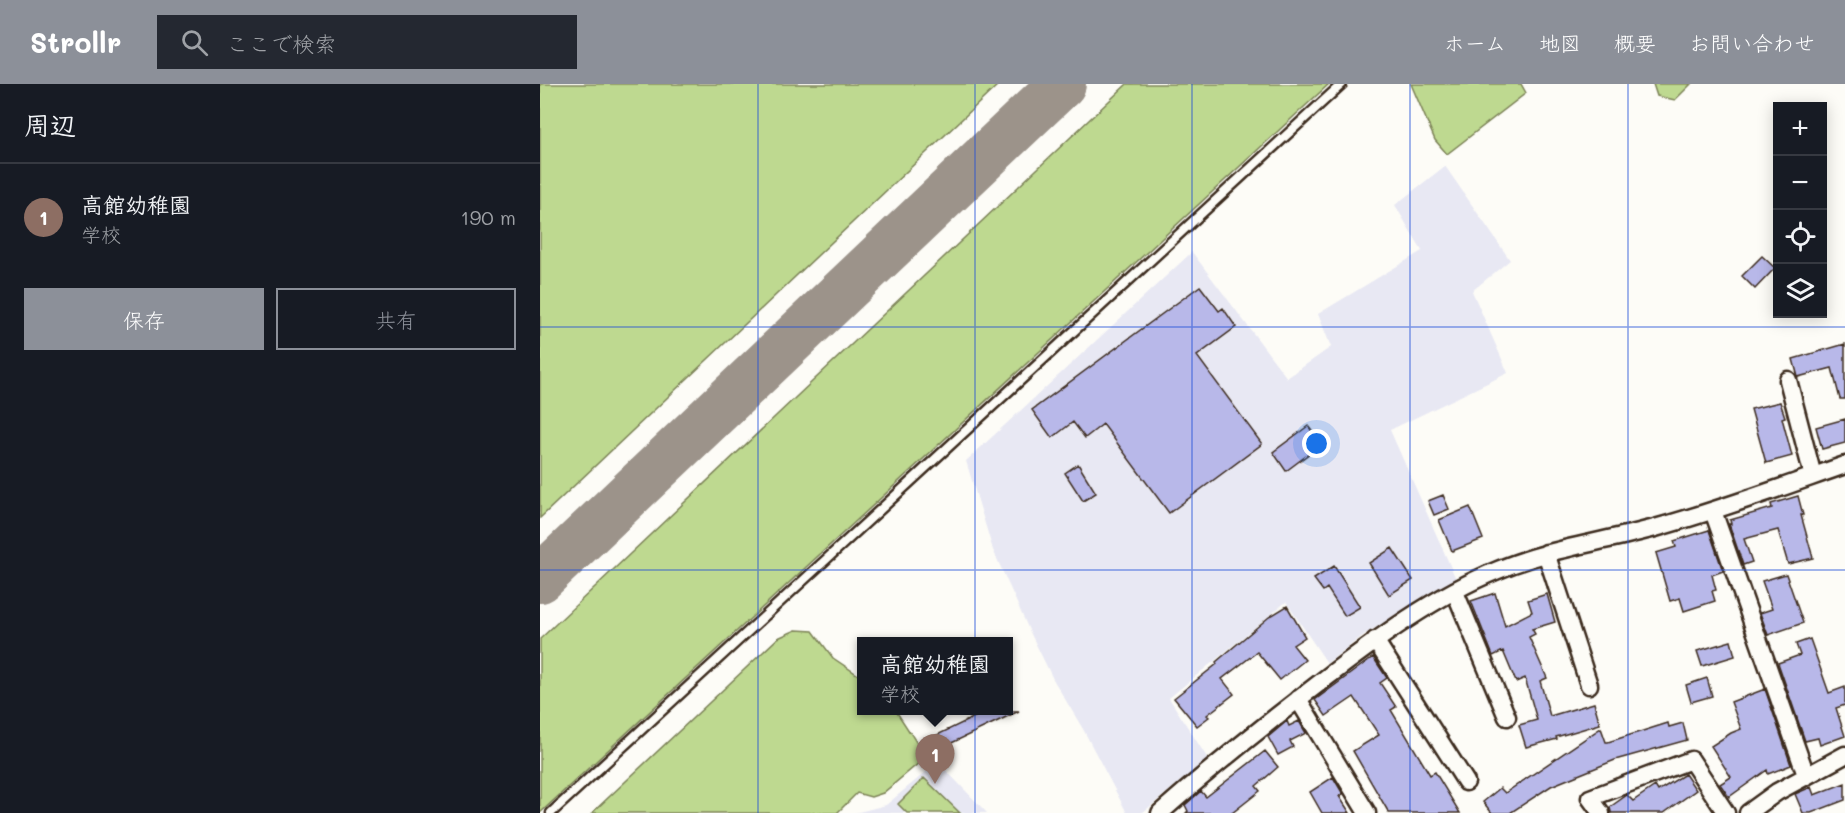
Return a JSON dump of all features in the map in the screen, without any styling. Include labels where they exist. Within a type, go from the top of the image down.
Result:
[{"type":"street","points":[[1788,380],[1813,476]]},
{"type":"street","points":[[1160,813],[1298,699],[1376,640],[1455,592],[1497,570],[1546,553],[1600,542],[1713,511],[1845,465]]},
{"type":"street","points":[[1713,511],[1806,775]]},
{"type":"street","points":[[1546,553],[1589,685]]},
{"type":"street","points":[[1455,592],[1507,717]]},
{"type":"street","points":[[1376,640],[1466,782]]},
{"type":"street","points":[[1298,699],[1367,813]]},
{"type":"street","points":[[1748,813],[1806,775],[1845,755]]},
{"type":"street","points":[[1600,813],[1590,798],[1691,760],[1726,813]]},
{"type":"lane","points":[[551,813],[1342,84]]},
{"type":"shaded area","points":[[1445,166],[1510,260],[1472,291],[1508,373],[1390,430],[1456,579],[1365,634],[1327,663],[1286,602],[1169,698],[1208,759],[1142,813],[1127,813],[1083,729],[1053,679],[1029,630],[993,550],[966,461],[1192,252],[1287,378],[1331,347],[1318,314],[1422,251],[1395,205]]},
{"type":"shaded area","points":[[938,762],[987,813],[855,813],[886,805]]},
{"type":"green space","points":[[540,84],[999,84],[540,518]]},
{"type":"green space","points":[[1127,84],[1329,84],[540,813],[540,639]]},
{"type":"green space","points":[[1411,84],[1521,84],[1526,93],[1447,154],[1435,140]]},
{"type":"green space","points":[[1653,84],[1691,84],[1675,100],[1657,96]]},
{"type":"green space","points":[[796,630],[813,631],[833,658],[857,674],[857,715],[899,715],[926,757],[883,793],[871,797],[857,793],[837,813],[592,813],[778,638]]},
{"type":"green space","points":[[924,778],[960,813],[907,813],[898,804]]},
{"type":"building","points":[[1762,256],[1773,266],[1773,270],[1755,289],[1742,276]]},
{"type":"building","points":[[1200,286],[1219,311],[1223,308],[1236,327],[1197,356],[1262,444],[1169,513],[1103,424],[1085,438],[1073,422],[1052,438],[1032,410]]},
{"type":"building","points":[[1845,344],[1845,399],[1840,399],[1832,368],[1798,377],[1793,359]]},
{"type":"building","points":[[1780,402],[1792,456],[1766,463],[1751,409]]},
{"type":"building","points":[[1845,419],[1845,443],[1822,449],[1816,427]]},
{"type":"building","points":[[1308,426],[1322,444],[1286,471],[1273,452]]},
{"type":"building","points":[[1078,464],[1096,493],[1083,501],[1065,473]]},
{"type":"building","points":[[1443,495],[1449,509],[1434,515],[1428,501]]},
{"type":"building","points":[[1798,496],[1813,558],[1788,564],[1778,530],[1744,539],[1752,562],[1743,565],[1729,524],[1731,524],[1730,520],[1772,508],[1771,504]]},
{"type":"building","points":[[1470,507],[1483,539],[1452,551],[1439,520]]},
{"type":"building","points":[[1709,530],[1723,571],[1712,575],[1716,590],[1712,591],[1715,601],[1684,611],[1680,598],[1670,601],[1656,553],[1676,547],[1674,541]]},
{"type":"building","points":[[1392,548],[1413,580],[1389,595],[1369,563]]},
{"type":"building","points":[[1334,566],[1360,607],[1345,616],[1327,588],[1323,591],[1314,579]]},
{"type":"building","points":[[1786,574],[1803,623],[1768,635],[1760,613],[1772,609],[1762,581]]},
{"type":"building","points":[[1495,593],[1505,626],[1532,612],[1528,600],[1547,594],[1555,622],[1532,629],[1535,634],[1529,637],[1547,678],[1540,681],[1550,716],[1594,703],[1600,724],[1526,747],[1519,725],[1537,720],[1525,678],[1516,682],[1503,651],[1493,656],[1471,601]]},
{"type":"building","points":[[1287,606],[1305,637],[1293,645],[1305,660],[1280,680],[1257,652],[1222,679],[1234,694],[1197,726],[1174,698],[1217,664],[1216,662],[1269,617]]},
{"type":"building","points":[[1810,639],[1829,693],[1845,687],[1845,705],[1836,708],[1845,736],[1820,745],[1818,738],[1805,741],[1778,663],[1800,655],[1796,644]]},
{"type":"building","points":[[1731,641],[1735,656],[1702,666],[1697,651]]},
{"type":"building","points":[[1373,657],[1387,678],[1380,683],[1396,707],[1391,710],[1430,775],[1435,772],[1460,813],[1389,813],[1353,751],[1379,735],[1354,697],[1326,716],[1315,700]]},
{"type":"building","points":[[1707,678],[1712,696],[1691,702],[1686,685]]},
{"type":"building","points":[[1765,689],[1791,765],[1768,774],[1767,770],[1729,797],[1720,784],[1731,777],[1711,746],[1741,729],[1731,702]]},
{"type":"building","points":[[979,715],[1011,715],[941,748],[935,736]]},
{"type":"building","points":[[1287,721],[1289,726],[1299,721],[1306,733],[1290,741],[1293,747],[1278,755],[1268,737]]},
{"type":"building","points":[[1668,723],[1669,727],[1683,723],[1687,740],[1615,760],[1551,786],[1510,813],[1492,813],[1483,802],[1500,788],[1505,793],[1601,728],[1608,742]]},
{"type":"building","points":[[1265,751],[1278,767],[1256,786],[1260,791],[1232,813],[1186,813],[1188,811],[1185,805],[1201,791],[1206,797]]},
{"type":"building","points":[[1685,774],[1696,790],[1664,813],[1611,813],[1610,807],[1627,795],[1633,801],[1655,786],[1658,791]]},
{"type":"building","points":[[1333,777],[1343,794],[1339,796],[1350,813],[1322,813],[1310,792]]},
{"type":"building","points":[[1845,783],[1845,800],[1811,813],[1803,813],[1795,794],[1811,787],[1814,795]]},
{"type":"taxiway","points":[[540,579],[1062,84]]},
{"type":"place","name":"高館幼稚園","points":[[935,784]]}]
